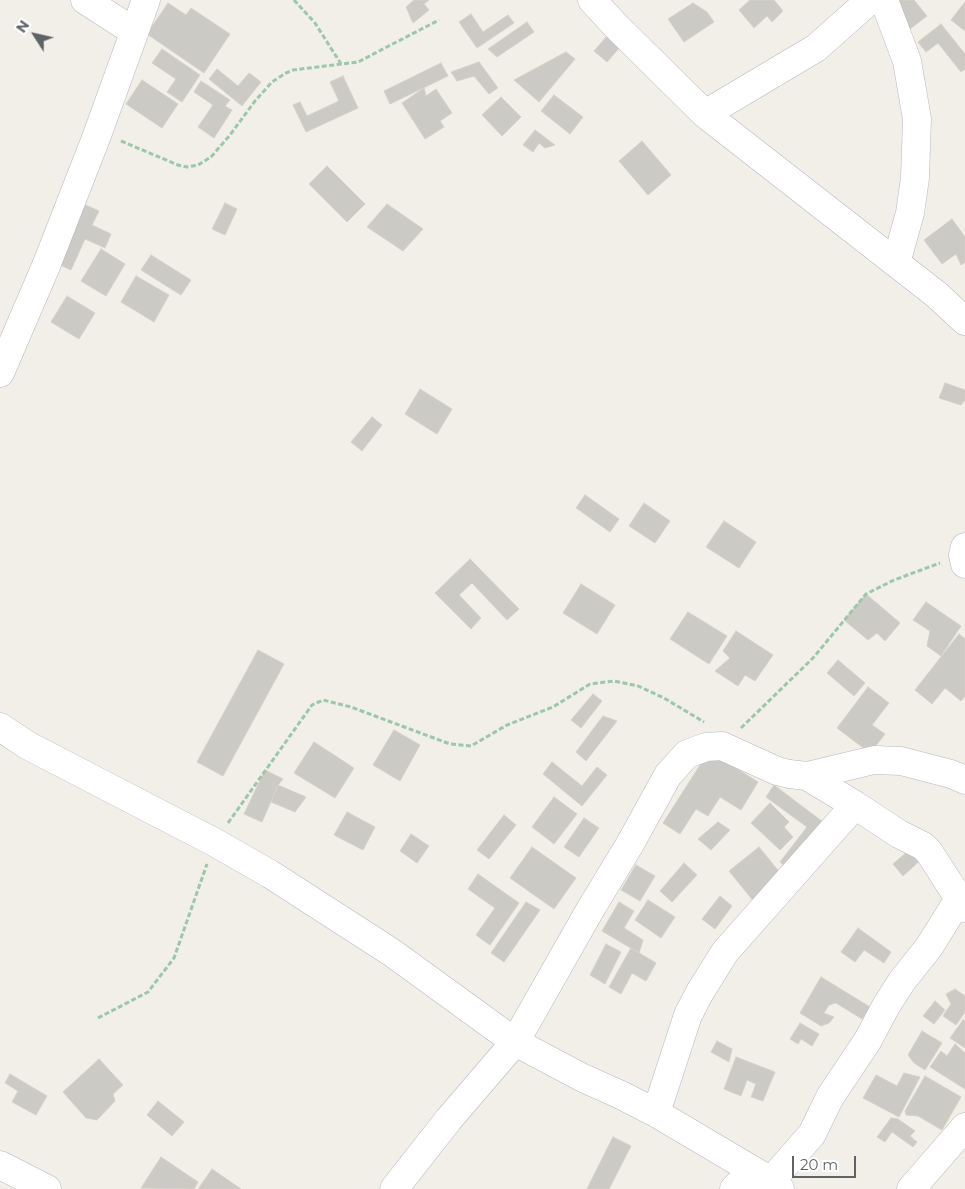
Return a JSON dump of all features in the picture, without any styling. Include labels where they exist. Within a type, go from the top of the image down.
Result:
[{"type":"street","points":[[85,0],[134,31]]},
{"type":"street","points":[[0,373],[46,266],[96,138],[146,0]]},
{"type":"street","points":[[592,0],[705,114],[937,295],[965,321]]},
{"type":"street","points":[[705,114],[816,48],[870,0]]},
{"type":"street","points":[[884,0],[907,62],[916,119],[916,178],[910,213],[896,263]]},
{"type":"street","points":[[0,726],[27,745],[214,842],[270,874],[391,952],[515,1042],[583,1078],[656,1113],[775,1185]]},
{"type":"street","points":[[394,1189],[449,1119],[515,1042],[668,775],[687,754],[706,747],[722,746],[777,771],[807,776],[874,760],[901,761],[951,774],[965,780]]},
{"type":"street","points":[[775,1185],[812,1134],[830,1097],[868,1040],[902,981],[962,903],[929,852],[923,846],[889,828],[856,804],[807,776]]},
{"type":"street","points":[[656,1113],[688,1014],[710,976],[726,952],[856,804]]},
{"type":"street","points":[[911,1189],[965,1126]]},
{"type":"street","points":[[0,1165],[46,1189]]},
{"type":"street","points":[[734,1189],[742,1181],[775,1185]]},
{"type":"path","points":[[294,0],[314,23],[341,64]]},
{"type":"path","points":[[96,138],[116,139],[178,165],[187,167],[198,165],[211,157],[272,82],[293,70],[358,62],[439,20]]},
{"type":"path","points":[[722,746],[813,658],[852,610],[871,591],[894,580],[964,556]]},
{"type":"path","points":[[98,1018],[148,992],[174,958],[214,842],[312,705],[323,700],[351,706],[450,744],[472,746],[507,725],[553,707],[590,684],[614,681],[638,686],[664,698],[706,723]]},
{"type":"building","points":[[414,0],[429,0],[424,4],[429,10],[413,23],[406,7]]},
{"type":"building","points":[[750,0],[774,0],[783,11],[772,22],[767,16],[754,28],[739,10]]},
{"type":"building","points":[[894,0],[914,0],[927,16],[906,32]]},
{"type":"building","points":[[965,2],[965,31],[951,20]]},
{"type":"building","points":[[168,3],[186,15],[191,8],[230,34],[204,73],[147,34]]},
{"type":"building","points":[[693,3],[707,12],[714,22],[684,42],[668,19]]},
{"type":"building","points":[[471,14],[483,32],[508,15],[514,23],[477,48],[459,22]]},
{"type":"building","points":[[527,22],[534,32],[497,57],[488,49]]},
{"type":"building","points":[[941,24],[965,54],[965,69],[961,72],[938,43],[926,52],[918,42]]},
{"type":"building","points":[[607,36],[620,47],[607,62],[594,51]]},
{"type":"building","points":[[162,49],[200,75],[182,102],[167,92],[176,79],[152,63]]},
{"type":"building","points":[[566,52],[575,59],[539,102],[514,80]]},
{"type":"building","points":[[479,62],[498,88],[489,94],[474,76],[457,81],[451,72]]},
{"type":"building","points":[[441,63],[448,76],[390,104],[384,91]]},
{"type":"building","points":[[217,69],[238,86],[249,73],[261,82],[242,106],[209,79]]},
{"type":"building","points":[[343,76],[358,108],[306,132],[293,105],[300,102],[307,116],[339,101],[330,82]]},
{"type":"building","points":[[142,80],[178,104],[162,128],[126,104]]},
{"type":"building","points":[[201,81],[230,100],[225,106],[232,110],[214,138],[198,127],[213,105],[194,92]]},
{"type":"building","points":[[424,88],[426,96],[436,89],[452,113],[440,121],[444,127],[425,139],[402,103]]},
{"type":"building","points":[[554,95],[583,117],[570,134],[541,111]]},
{"type":"building","points":[[501,97],[521,117],[502,136],[482,115]]},
{"type":"building","points":[[535,130],[555,145],[545,148],[539,143],[533,152],[523,145]]},
{"type":"building","points":[[642,141],[671,175],[648,195],[619,161]]},
{"type":"building","points":[[327,166],[365,204],[347,222],[309,184]]},
{"type":"building","points":[[81,203],[99,211],[92,225],[111,234],[105,248],[85,239],[71,270],[54,262]]},
{"type":"building","points":[[225,203],[237,209],[225,235],[212,229]]},
{"type":"building","points":[[387,204],[423,229],[403,251],[367,227]]},
{"type":"building","points":[[952,219],[965,237],[965,262],[961,265],[956,254],[942,264],[924,240]]},
{"type":"building","points":[[101,249],[125,264],[106,296],[81,281]]},
{"type":"building","points":[[151,255],[191,280],[181,295],[141,270]]},
{"type":"building","points":[[136,276],[169,295],[154,322],[121,302]]},
{"type":"building","points":[[67,296],[95,313],[79,339],[51,322]]},
{"type":"building","points":[[945,383],[965,390],[965,400],[961,405],[939,398]]},
{"type":"building","points":[[420,389],[452,409],[437,434],[405,414]]},
{"type":"building","points":[[372,417],[382,425],[362,451],[351,442]]},
{"type":"building","points":[[585,495],[619,519],[610,532],[576,508]]},
{"type":"building","points":[[644,503],[670,521],[655,543],[629,526]]},
{"type":"building","points":[[724,521],[756,542],[739,568],[706,547]]},
{"type":"building","points":[[470,559],[519,609],[507,620],[472,583],[459,595],[481,618],[471,629],[435,593]]},
{"type":"building","points":[[581,584],[615,605],[597,634],[563,613]]},
{"type":"building","points":[[866,594],[900,623],[885,641],[877,633],[868,640],[844,620]]},
{"type":"building","points":[[926,602],[961,626],[941,656],[927,646],[930,631],[913,620]]},
{"type":"building","points":[[688,612],[727,636],[709,664],[670,639]]},
{"type":"building","points":[[736,631],[773,655],[755,681],[745,675],[738,686],[715,671],[730,658],[723,651]]},
{"type":"building","points":[[959,634],[965,639],[965,696],[961,701],[945,688],[932,704],[915,690]]},
{"type":"building","points":[[258,650],[284,664],[223,776],[197,762]]},
{"type":"building","points":[[838,660],[865,683],[854,696],[827,673]]},
{"type":"building","points":[[868,687],[889,703],[872,725],[885,734],[870,753],[837,728]]},
{"type":"building","points":[[593,694],[602,701],[581,728],[571,720]]},
{"type":"building","points":[[603,716],[617,721],[586,761],[576,752]]},
{"type":"building","points":[[394,730],[420,745],[400,781],[373,765]]},
{"type":"building","points":[[314,742],[354,768],[335,798],[294,773]]},
{"type":"building","points":[[709,751],[758,782],[741,810],[720,797],[708,816],[696,809],[680,834],[663,823]]},
{"type":"building","points":[[552,762],[582,786],[597,767],[607,775],[582,806],[543,774]]},
{"type":"building","points":[[265,770],[283,779],[278,785],[262,822],[244,814]]},
{"type":"building","points":[[278,785],[306,797],[295,812],[271,802]]},
{"type":"building","points":[[774,785],[827,825],[792,871],[780,862],[807,827],[766,797]]},
{"type":"building","points":[[554,797],[577,814],[554,844],[532,827]]},
{"type":"building","points":[[770,803],[789,822],[784,827],[793,837],[780,850],[751,823]]},
{"type":"building","points":[[347,812],[375,827],[363,850],[334,835]]},
{"type":"building","points":[[504,815],[516,825],[489,859],[477,850]]},
{"type":"building","points":[[584,818],[599,828],[579,857],[564,847]]},
{"type":"building","points":[[718,822],[730,830],[711,850],[698,839]]},
{"type":"building","points":[[411,834],[429,846],[417,863],[400,851]]},
{"type":"building","points":[[915,845],[925,856],[903,876],[893,864]]},
{"type":"building","points":[[532,847],[576,878],[554,909],[510,878]]},
{"type":"building","points":[[759,847],[785,879],[755,903],[729,871]]},
{"type":"building","points":[[684,863],[697,875],[672,902],[660,891]]},
{"type":"building","points":[[636,865],[655,876],[640,901],[621,890]]},
{"type":"building","points":[[478,874],[519,903],[490,945],[476,935],[495,908],[468,889]]},
{"type":"building","points":[[720,896],[732,906],[715,929],[702,919]]},
{"type":"building","points":[[648,900],[675,917],[661,938],[635,920]]},
{"type":"building","points":[[526,902],[540,910],[504,962],[491,953]]},
{"type":"building","points":[[619,902],[634,911],[624,928],[643,940],[639,953],[602,931]]},
{"type":"building","points":[[858,928],[891,952],[884,963],[864,950],[855,962],[841,952]]},
{"type":"building","points":[[606,944],[621,952],[605,984],[590,975]]},
{"type":"building","points":[[631,948],[656,963],[646,981],[632,973],[621,994],[609,987]]},
{"type":"building","points":[[821,977],[870,1007],[862,1019],[836,1003],[829,1005],[824,1013],[834,1017],[829,1023],[821,1026],[800,1013]]},
{"type":"building","points":[[955,989],[965,996],[965,1012],[956,1025],[943,1016],[951,1004],[946,994]]},
{"type":"building","points":[[935,1001],[945,1010],[934,1024],[923,1016]]},
{"type":"building","points":[[963,1020],[965,1021],[965,1048],[950,1038]]},
{"type":"building","points":[[800,1023],[819,1034],[812,1046],[801,1039],[798,1044],[790,1039]]},
{"type":"building","points":[[922,1031],[942,1043],[925,1070],[914,1063],[908,1055]]},
{"type":"building","points":[[717,1041],[732,1049],[729,1062],[711,1052]]},
{"type":"building","points":[[955,1044],[965,1053],[965,1089],[930,1067],[941,1051],[947,1056]]},
{"type":"building","points":[[736,1057],[775,1072],[763,1101],[751,1097],[756,1084],[747,1080],[741,1096],[724,1089]]},
{"type":"building","points":[[99,1059],[123,1085],[113,1094],[115,1101],[97,1120],[86,1118],[63,1092]]},
{"type":"building","points":[[904,1073],[920,1077],[899,1117],[863,1098],[876,1075],[897,1086]]},
{"type":"building","points":[[10,1074],[47,1096],[36,1115],[12,1102],[18,1091],[5,1083]]},
{"type":"building","points":[[925,1076],[961,1097],[942,1130],[918,1116],[906,1115],[905,1111]]},
{"type":"building","points":[[158,1101],[184,1122],[172,1136],[147,1115]]},
{"type":"building","points":[[891,1118],[898,1119],[915,1131],[910,1136],[917,1142],[913,1147],[892,1132],[885,1142],[877,1137]]},
{"type":"building","points":[[613,1137],[631,1146],[609,1189],[587,1189]]},
{"type":"building","points":[[161,1157],[198,1182],[194,1189],[141,1188]]},
{"type":"building","points":[[212,1169],[241,1189],[198,1189]]}]
